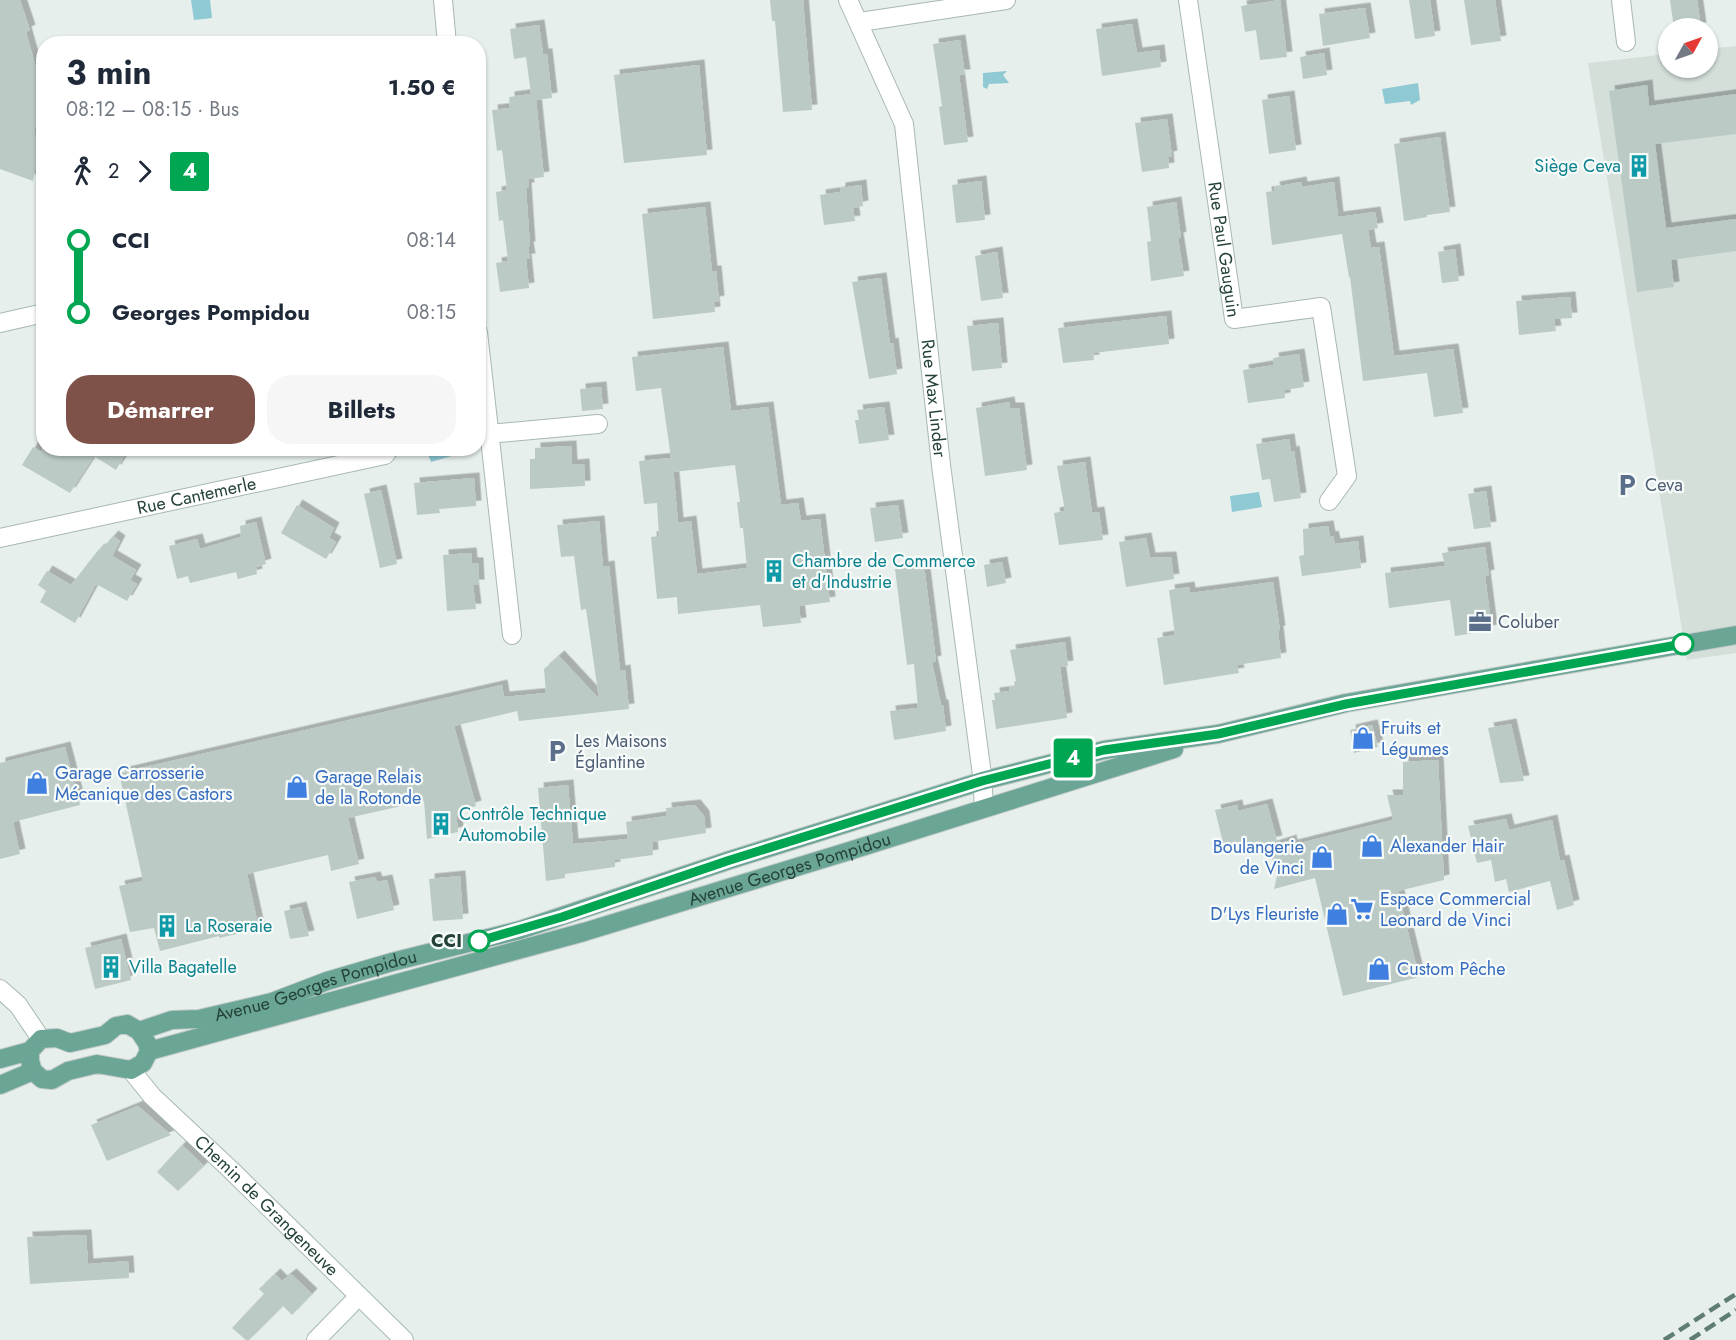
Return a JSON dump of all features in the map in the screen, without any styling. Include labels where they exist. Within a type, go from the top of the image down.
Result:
[{"type":"main road","name":"Avenue Georges Pompidou","points":[[0,1059],[57,1038],[70,1043],[105,1035],[116,1026],[127,1024],[139,1031],[172,1020],[199,1019],[272,1002],[327,981],[381,965],[520,930],[730,860],[982,781],[1104,750],[1218,734],[1346,704],[1736,635]]},
{"type":"main road","name":"Avenue Georges Pompidou","points":[[149,1051],[584,932],[1136,762],[1218,734]]},
{"type":"main road","points":[[35,1045],[30,1061],[33,1071],[42,1079],[52,1080],[68,1071],[97,1064],[131,1070],[143,1063],[149,1051],[139,1031]]},
{"type":"main road","points":[[0,1085],[33,1071]]},
{"type":"street","points":[[443,0],[446,36]]},
{"type":"street","name":"Rue Max Linder","points":[[848,0],[860,22],[904,124],[940,465],[984,808]]},
{"type":"street","points":[[860,22],[1006,0]]},
{"type":"street","name":"Rue Paul Gauguin","points":[[1188,0],[1234,319],[1321,307],[1347,476],[1329,501]]},
{"type":"street","points":[[1621,0],[1626,42]]},
{"type":"street","points":[[0,323],[36,315]]},
{"type":"street","points":[[486,405],[512,636]]},
{"type":"street","points":[[489,434],[598,423]]},
{"type":"street","name":"Rue Cantemerle","points":[[0,538],[385,456]]},
{"type":"street","points":[[0,989],[18,1005],[35,1045]]},
{"type":"street","points":[[0,1011],[18,1005]]},
{"type":"street","name":"Chemin de Grangeneuve","points":[[131,1070],[152,1096],[404,1340]]},
{"type":"street","points":[[316,1340],[359,1296]]},
{"type":"shaded area","points":[[1736,46],[1736,653],[1687,660],[1588,63],[1658,55],[1658,78],[1718,78],[1718,48]]},
{"type":"water","points":[[191,0],[210,0],[212,18],[194,20]]},
{"type":"water","points":[[1007,71],[1003,75],[1009,83],[989,84],[987,89],[983,87],[983,73]]},
{"type":"water","points":[[1418,83],[1420,100],[1411,105],[1410,101],[1385,104],[1382,89]]},
{"type":"water","points":[[429,456],[452,456],[431,462]]},
{"type":"water","points":[[1259,492],[1262,507],[1232,512],[1230,496]]},
{"type":"building","points":[[0,0],[20,0],[30,30],[26,32],[36,68],[34,135],[36,135],[36,164],[33,181],[0,169]]},
{"type":"building","points":[[770,0],[803,0],[812,110],[783,112],[775,21],[772,21]]},
{"type":"building","points":[[1280,0],[1287,57],[1260,60],[1256,30],[1245,32],[1241,6]]},
{"type":"building","points":[[1409,0],[1430,0],[1435,36],[1415,39]]},
{"type":"building","points":[[1464,0],[1495,0],[1501,41],[1471,45]]},
{"type":"building","points":[[1670,0],[1697,0],[1700,18],[1673,18]]},
{"type":"building","points":[[1365,8],[1370,38],[1323,46],[1319,14]]},
{"type":"building","points":[[1132,24],[1137,53],[1159,50],[1161,67],[1102,76],[1096,29]]},
{"type":"building","points":[[539,25],[543,54],[547,54],[552,98],[536,100],[544,177],[528,179],[529,188],[526,188],[530,247],[528,247],[530,259],[526,259],[529,288],[500,292],[496,263],[508,261],[503,220],[499,221],[496,192],[507,190],[502,150],[497,151],[492,110],[510,108],[509,97],[531,94],[526,57],[514,59],[510,29]]},
{"type":"building","points":[[960,40],[965,75],[959,75],[968,142],[944,145],[939,107],[942,106],[933,44]]},
{"type":"building","points":[[1324,53],[1327,75],[1303,79],[1300,57]]},
{"type":"building","points":[[699,65],[707,155],[624,163],[614,75]]},
{"type":"building","name":"Siège Ceva","points":[[1647,85],[1649,106],[1736,94],[1736,134],[1655,144],[1666,228],[1736,219],[1736,251],[1671,260],[1674,287],[1637,292],[1609,91]]},
{"type":"building","points":[[1289,96],[1296,150],[1269,154],[1262,100]]},
{"type":"building","points":[[1167,119],[1172,156],[1168,157],[1169,168],[1142,172],[1135,123]]},
{"type":"building","points":[[1440,137],[1450,212],[1404,221],[1394,144]]},
{"type":"building","points":[[981,181],[985,220],[956,223],[952,185]]},
{"type":"building","points":[[1301,182],[1302,187],[1334,182],[1338,217],[1375,212],[1378,228],[1368,230],[1371,248],[1379,247],[1394,356],[1453,349],[1463,413],[1434,417],[1427,373],[1363,381],[1350,277],[1342,234],[1272,245],[1266,192],[1275,191],[1274,187]]},
{"type":"building","points":[[861,185],[863,206],[853,208],[855,221],[824,225],[820,195],[840,192],[840,188]]},
{"type":"building","points":[[1176,202],[1181,237],[1178,238],[1184,276],[1151,281],[1147,242],[1151,241],[1147,207]]},
{"type":"building","points":[[705,207],[712,271],[716,271],[719,301],[714,302],[715,312],[653,319],[642,214]]},
{"type":"building","points":[[1455,249],[1459,281],[1442,283],[1438,252]]},
{"type":"building","points":[[997,252],[1003,298],[981,301],[975,256]]},
{"type":"building","points":[[881,278],[890,344],[893,343],[897,374],[869,379],[852,282]]},
{"type":"building","points":[[1570,297],[1572,318],[1554,319],[1556,331],[1519,335],[1516,301]]},
{"type":"building","points":[[1166,316],[1169,344],[1093,353],[1094,360],[1063,363],[1058,328]]},
{"type":"building","points":[[998,323],[1002,368],[972,371],[967,326]]},
{"type":"building","points":[[723,347],[731,411],[768,407],[781,505],[798,503],[801,521],[820,519],[830,602],[799,606],[801,623],[763,627],[760,605],[678,614],[677,597],[657,599],[651,537],[659,536],[657,503],[644,504],[639,461],[671,458],[661,388],[636,391],[632,357]],"holes":[[[735,465],[740,502],[737,502],[740,528],[743,528],[747,568],[697,574],[691,521],[678,523],[673,472]]]},
{"type":"building","points":[[1299,354],[1304,387],[1285,390],[1285,398],[1248,403],[1243,370],[1274,365],[1273,358]]},
{"type":"building","points":[[601,387],[603,409],[582,411],[580,389]]},
{"type":"building","points":[[1009,402],[1010,408],[1019,408],[1027,470],[985,476],[976,408]]},
{"type":"building","points":[[884,407],[889,440],[859,444],[855,420],[859,420],[857,410]]},
{"type":"building","points":[[1289,439],[1291,452],[1294,451],[1301,498],[1274,502],[1270,479],[1262,480],[1256,444]]},
{"type":"building","points":[[571,446],[572,465],[584,464],[585,486],[530,489],[530,459],[535,459],[535,448]]},
{"type":"building","points":[[33,447],[36,449],[36,456],[94,456],[70,493],[22,465]]},
{"type":"building","points":[[94,456],[124,456],[116,470]]},
{"type":"building","points":[[1085,462],[1092,513],[1099,512],[1103,540],[1059,545],[1054,513],[1065,511],[1057,466]]},
{"type":"building","points":[[474,478],[476,506],[439,509],[440,513],[417,515],[414,483]]},
{"type":"building","points":[[381,490],[397,564],[380,568],[364,494]]},
{"type":"building","points":[[1486,491],[1491,527],[1474,529],[1468,494]]},
{"type":"building","points":[[297,505],[334,528],[329,538],[336,542],[326,559],[281,533]]},
{"type":"building","points":[[898,505],[903,538],[875,542],[870,508]]},
{"type":"building","points":[[599,521],[603,567],[609,566],[620,671],[625,670],[629,709],[519,721],[517,711],[454,726],[476,806],[456,812],[458,832],[427,839],[424,801],[348,818],[359,864],[331,871],[328,855],[247,874],[259,929],[219,938],[219,936],[160,951],[154,928],[130,932],[119,886],[143,881],[119,773],[502,685],[504,697],[546,693],[544,669],[559,656],[599,699],[586,609],[581,610],[574,556],[561,557],[557,525]]},
{"type":"building","points":[[256,522],[266,564],[256,567],[257,574],[238,579],[236,572],[190,583],[188,576],[177,579],[169,546],[197,539],[200,549],[241,537],[240,526]]},
{"type":"building","points":[[1328,526],[1330,537],[1333,536],[1335,544],[1358,541],[1361,568],[1302,576],[1299,556],[1304,555],[1303,529]]},
{"type":"building","points":[[113,536],[120,541],[112,556],[136,570],[130,580],[137,584],[127,601],[96,584],[75,623],[40,602],[46,591],[38,585],[47,571],[71,585],[99,549],[101,550]]},
{"type":"building","points":[[1146,538],[1150,558],[1171,557],[1174,579],[1126,587],[1119,542]]},
{"type":"building","points":[[1485,547],[1489,575],[1485,576],[1492,630],[1455,636],[1450,600],[1389,608],[1385,573],[1445,566],[1442,553]]},
{"type":"building","points":[[471,553],[472,563],[478,563],[479,585],[473,585],[476,609],[447,611],[443,555]]},
{"type":"building","points":[[1002,562],[1006,583],[987,587],[984,565]]},
{"type":"building","points":[[924,565],[936,661],[932,662],[941,705],[943,705],[946,731],[894,740],[890,711],[918,708],[914,664],[907,665],[895,569]]},
{"type":"building","points":[[1273,582],[1280,631],[1278,631],[1281,658],[1237,665],[1239,673],[1164,685],[1157,638],[1175,635],[1169,590],[1189,587],[1190,593]]},
{"type":"building","points":[[1065,642],[1068,666],[1060,667],[1067,718],[996,729],[992,700],[995,700],[994,693],[1010,691],[1009,687],[1017,686],[1010,650]]},
{"type":"building","points":[[1511,724],[1524,781],[1500,783],[1488,728]]},
{"type":"building","name":"Fruits et Légumes","points":[[1372,725],[1378,747],[1354,753],[1350,730]]},
{"type":"building","name":"Garage Carrosserie Mécanique des Castors","points":[[65,747],[80,805],[13,822],[20,854],[0,859],[0,763]]},
{"type":"building","name":"Espace Commercial Leonard de Vinci","points":[[1438,760],[1444,880],[1398,891],[1419,977],[1343,996],[1315,878],[1274,889],[1277,876],[1269,847],[1291,840],[1292,845],[1393,820],[1387,795],[1403,795],[1403,762]]},
{"type":"building","points":[[568,785],[573,844],[628,839],[626,822],[667,816],[666,808],[695,805],[704,816],[706,833],[652,842],[653,855],[615,860],[615,867],[565,874],[565,878],[546,881],[538,788]]},
{"type":"building","points":[[1267,804],[1277,841],[1232,850],[1232,846],[1224,847],[1215,810],[1237,805],[1238,811]]},
{"type":"building","points":[[1506,819],[1509,830],[1552,820],[1560,861],[1564,860],[1574,905],[1557,910],[1550,881],[1509,892],[1506,879],[1495,882],[1491,860],[1477,863],[1468,826]]},
{"type":"building","points":[[460,876],[463,919],[433,921],[429,879]]},
{"type":"building","points":[[375,877],[377,882],[387,880],[394,910],[357,919],[349,882]]},
{"type":"building","points":[[301,907],[309,936],[290,939],[284,911]]},
{"type":"building","name":"Villa Bagatelle","points":[[121,939],[131,980],[95,989],[85,948]]},
{"type":"building","points":[[138,1106],[171,1135],[107,1161],[91,1125]]},
{"type":"building","points":[[182,1145],[204,1166],[178,1191],[157,1172]]},
{"type":"building","points":[[86,1235],[88,1264],[128,1261],[129,1278],[30,1284],[27,1237]]},
{"type":"building","points":[[275,1274],[282,1281],[291,1274],[312,1294],[292,1315],[283,1306],[249,1340],[246,1340],[232,1328],[264,1294],[259,1289]]},
{"type":"railway","points":[[1664,1340],[1736,1294]]},
{"type":"railway","points":[[1690,1340],[1736,1310]]},
{"type":"bus line","name":"4","points":[[479,941],[562,917],[730,860],[982,781],[1104,750],[1218,734],[1346,704],[1683,644]]},
{"type":"place","name":"Siège Ceva","points":[[1639,166]]},
{"type":"place","name":"Ceva","points":[[1627,485]]},
{"type":"place","name":"Chambre de Commerce et d'Industrie","points":[[774,571]]},
{"type":"place","name":"Coluber","points":[[1480,622]]},
{"type":"place","name":"Fruits et Légumes","points":[[1363,738]]},
{"type":"place","name":"Les Maisons Églantine","points":[[557,751]]},
{"type":"place","name":"Garage Carrosserie Mécanique des Castors","points":[[37,783]]},
{"type":"place","name":"Garage Relais de la Rotonde","points":[[297,787]]},
{"type":"place","name":"Contrôle Technique Automobile","points":[[441,824]]},
{"type":"place","name":"Alexander Hair","points":[[1372,846]]},
{"type":"place","name":"Boulangerie de Vinci","points":[[1322,857]]},
{"type":"place","name":"Espace Commercial Leonard de Vinci","points":[[1362,909]]},
{"type":"place","name":"D'Lys Fleuriste","points":[[1337,914]]},
{"type":"place","name":"La Roseraie","points":[[167,926]]},
{"type":"place","name":"CCI","points":[[479,941]]},
{"type":"place","name":"Villa Bagatelle","points":[[111,967]]},
{"type":"place","name":"Custom Pêche","points":[[1379,969]]}]
